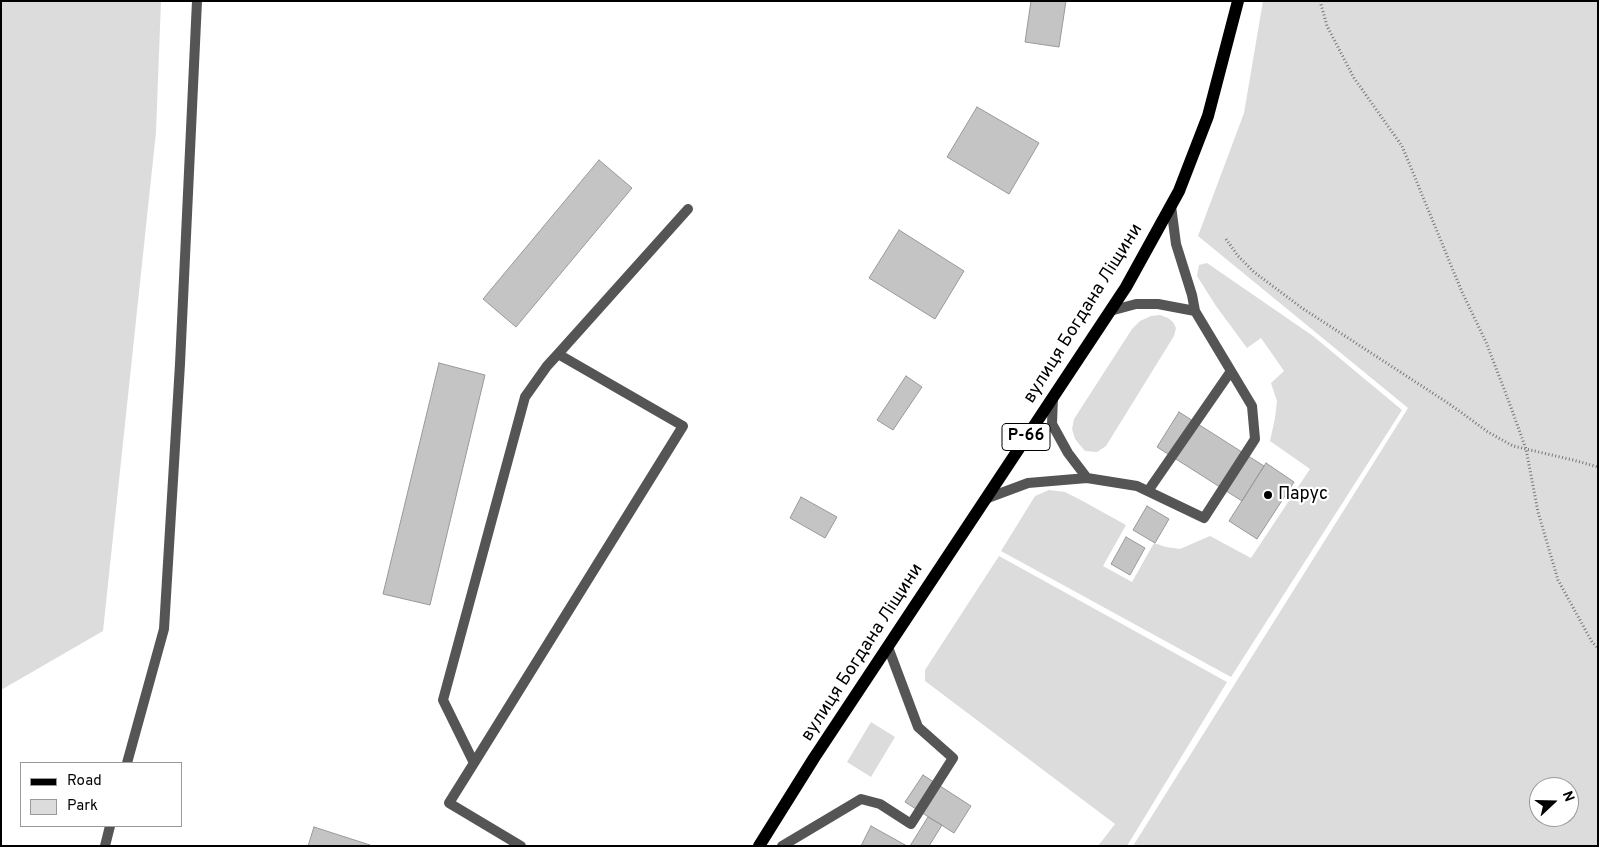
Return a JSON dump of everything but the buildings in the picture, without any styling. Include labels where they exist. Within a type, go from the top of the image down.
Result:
[{"type":"main road","name":"вулиця Богдана Ліщини","points":[[759,846],[888,646],[1126,287],[1179,191],[1208,116],[1238,1]]},
{"type":"lane","points":[[127,762],[164,629],[180,364],[198,1]]},
{"type":"lane","points":[[985,499],[1028,483],[1088,478],[1137,486],[1204,518],[1255,439],[1252,406],[1195,311],[1192,294],[1176,244],[1171,206]]},
{"type":"lane","points":[[474,763],[443,700],[525,397],[547,366],[688,209]]},
{"type":"lane","points":[[1110,311],[1136,304],[1158,304],[1195,311]]},
{"type":"lane","points":[[521,846],[449,803],[683,426],[558,354]]},
{"type":"lane","points":[[1148,491],[1231,371]]},
{"type":"lane","points":[[1052,397],[1052,424],[1068,452],[1088,478]]},
{"type":"lane","points":[[782,846],[861,798],[880,804],[911,824],[953,758],[918,727],[888,646]]},
{"type":"lane","points":[[105,846],[110,827]]},
{"type":"path","points":[[1320,1],[1327,26],[1354,78],[1402,146],[1462,292],[1486,342],[1526,449],[1538,512],[1558,580],[1592,642],[1598,648]]},
{"type":"path","points":[[1226,239],[1238,256],[1254,272],[1302,308],[1451,405],[1488,432],[1513,446],[1598,467]]},
{"type":"green space","points":[[1,1],[161,1],[156,132],[103,631],[1,690]]},
{"type":"green space","points":[[1263,1],[1598,1],[1598,846],[1133,846],[1408,408],[1198,236],[1244,113]]},
{"type":"green space","points":[[1207,263],[1313,336],[1402,410],[1231,677],[1001,551],[1035,496],[1049,490],[1065,492],[1126,525],[1103,566],[1132,582],[1154,543],[1180,549],[1210,536],[1251,558],[1310,469],[1270,441],[1277,401],[1271,383],[1284,371],[1261,338],[1247,348],[1216,306],[1197,276],[1199,265]]},
{"type":"green space","points":[[1160,315],[1173,322],[1176,328],[1174,336],[1106,446],[1097,452],[1085,451],[1075,439],[1072,429],[1074,419],[1132,329],[1140,321],[1151,316]]},
{"type":"green space","points":[[999,556],[1227,682],[1127,846],[1098,846],[1115,824],[925,681],[925,670]]},
{"type":"green space","points":[[871,722],[895,737],[871,777],[847,762]]},
{"type":"place","name":"Парус","points":[[1268,495]]}]
